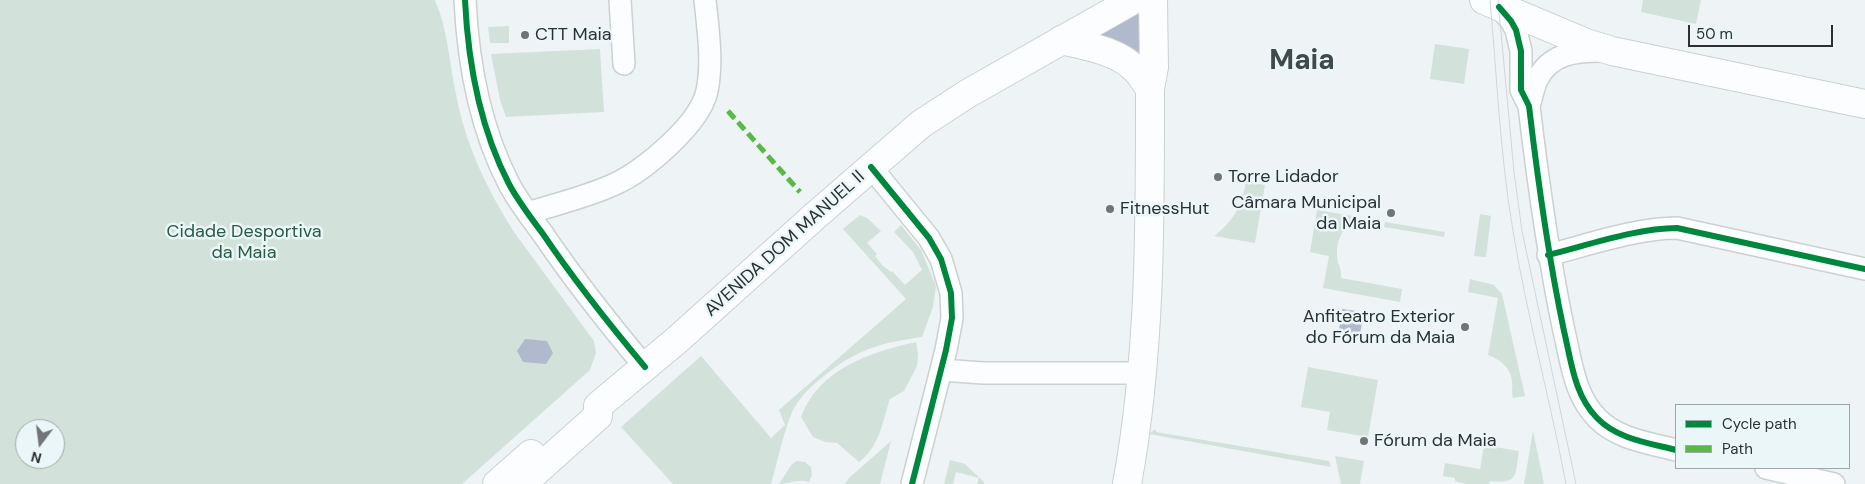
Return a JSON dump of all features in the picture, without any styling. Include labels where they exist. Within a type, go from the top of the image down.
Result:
[{"type":"main road","name":"AVENIDA DOM MANUEL II","points":[[497,484],[586,404],[598,406],[678,340],[921,124],[945,107],[1133,0]]},
{"type":"main road","points":[[1127,484],[1140,402],[1142,374],[1150,223],[1150,88],[1154,67],[1153,0]]},
{"type":"main road","points":[[1491,3],[1586,43],[1612,51],[1865,104]]},
{"type":"main road","points":[[1061,40],[1089,46],[1119,58],[1137,71],[1150,88]]},
{"type":"main road","name":"AVENIDA DOM MANUEL II","points":[[522,484],[598,416],[598,406]]},
{"type":"street","points":[[456,0],[466,30],[487,130],[509,184],[559,260],[645,367]]},
{"type":"street","points":[[465,0],[466,30]]},
{"type":"street","points":[[620,0],[624,64]]},
{"type":"street","points":[[528,213],[595,192],[634,174],[674,141],[686,128],[704,102],[707,91],[709,36],[705,0]]},
{"type":"street","points":[[1491,3],[1512,21],[1521,51],[1521,90],[1529,106],[1548,255],[1578,389],[1590,410],[1606,426],[1620,434],[1675,450]]},
{"type":"street","points":[[1521,51],[1526,38],[1546,26],[1549,46],[1548,59],[1542,73]]},
{"type":"street","points":[[1529,106],[1537,80],[1549,64],[1564,55],[1578,51],[1612,51]]},
{"type":"street","points":[[871,167],[920,225],[937,251],[945,269],[951,293],[952,318],[912,484]]},
{"type":"street","points":[[1548,255],[1642,231],[1676,228],[1865,269]]},
{"type":"street","points":[[941,370],[983,373],[1142,374]]},
{"type":"street","points":[[1770,469],[1834,484]]},
{"type":"green space","name":"Cidade Desportiva da Maia","points":[[0,0],[435,0],[446,34],[460,113],[478,166],[514,232],[594,341],[596,353],[590,370],[462,484],[0,484]]},
{"type":"green space","points":[[1643,0],[1701,0],[1696,24],[1641,12]]},
{"type":"green space","points":[[509,26],[509,43],[490,43],[488,27]]},
{"type":"green space","points":[[1435,44],[1469,49],[1464,84],[1430,79]]},
{"type":"green space","points":[[600,49],[604,112],[506,117],[500,100],[491,54]]},
{"type":"green space","points":[[1246,182],[1265,185],[1255,243],[1214,236],[1221,231],[1236,212]]},
{"type":"green space","points":[[1317,210],[1353,216],[1352,222],[1350,221],[1344,229],[1337,246],[1341,278],[1402,289],[1400,302],[1323,288],[1329,256],[1310,252]]},
{"type":"green space","points":[[1480,214],[1491,216],[1486,257],[1474,256]]},
{"type":"green space","points":[[860,215],[867,218],[881,231],[867,243],[877,254],[875,256],[882,265],[892,271],[905,285],[922,270],[913,252],[894,232],[901,225],[921,250],[936,286],[933,307],[922,337],[892,342],[854,355],[811,387],[801,398],[789,419],[771,484],[673,484],[621,427],[701,356],[771,438],[785,425],[779,410],[906,299],[843,229]]},
{"type":"green space","points":[[1385,222],[1445,232],[1444,237],[1384,227]]},
{"type":"green space","points":[[1470,279],[1494,285],[1502,294],[1525,396],[1513,398],[1510,372],[1501,362],[1488,355],[1498,298],[1468,292]]},
{"type":"green space","points":[[916,342],[917,366],[904,391],[890,399],[879,434],[872,449],[866,456],[859,462],[837,443],[825,442],[813,437],[801,417],[809,400],[820,386],[848,365],[864,357]]},
{"type":"green space","points":[[1308,367],[1378,380],[1368,437],[1327,430],[1330,412],[1301,407]]},
{"type":"green space","points":[[1154,430],[1156,432],[1329,461],[1331,467],[1149,434]]},
{"type":"green space","points":[[1533,431],[1544,484],[1524,484]]},
{"type":"green space","points":[[891,441],[880,484],[845,484],[849,478]]},
{"type":"green space","points":[[1484,445],[1519,451],[1516,472],[1511,479],[1499,482],[1490,481],[1489,484],[1466,484],[1455,481],[1455,478],[1443,476],[1445,463],[1480,469]]},
{"type":"green space","points":[[1335,456],[1364,461],[1360,484],[1341,484]]},
{"type":"green space","points":[[950,460],[965,464],[984,482],[984,484],[977,484],[979,478],[956,472],[953,484],[944,484]]},
{"type":"green space","points":[[797,461],[805,462],[811,467],[812,475],[809,482],[797,481],[779,484],[792,464]]},
{"type":"water","points":[[1146,5],[1148,64],[1095,33]]},
{"type":"water","points":[[1342,309],[1364,312],[1359,340],[1338,337]]},
{"type":"water","points":[[525,339],[547,341],[553,353],[546,364],[523,362],[517,351]]},
{"type":"tram line","points":[[1490,0],[1502,145],[1513,231],[1566,484]]},
{"type":"tram line","points":[[1498,0],[1514,172],[1522,231],[1576,484]]},
{"type":"marked path","points":[[728,111],[800,192]]},
{"type":"cycle path","points":[[465,0],[469,47],[477,94],[490,140],[509,184],[516,197],[579,285],[645,367]]},
{"type":"cycle path","points":[[1499,7],[1516,30],[1521,51],[1521,90],[1529,106],[1553,275],[1571,365],[1578,388],[1589,409],[1614,431],[1624,436],[1675,450]]},
{"type":"cycle path","points":[[871,167],[929,238],[941,259],[951,293],[952,318],[946,350],[912,484]]},
{"type":"cycle path","points":[[1548,255],[1629,234],[1677,228],[1865,269]]},
{"type":"place","name":"CTT Maia","points":[[525,35]]},
{"type":"place","name":"Torre Lidador","points":[[1218,177]]},
{"type":"place","name":"FitnessHut","points":[[1110,209]]},
{"type":"place","name":"Câmara Municipal da Maia","points":[[1391,213]]},
{"type":"place","name":"Anfiteatro Exterior do Fórum da Maia","points":[[1465,327]]},
{"type":"place","name":"Fórum da Maia","points":[[1364,441]]},
{"type":"district","name":"Maia","points":[[1302,62]]}]
